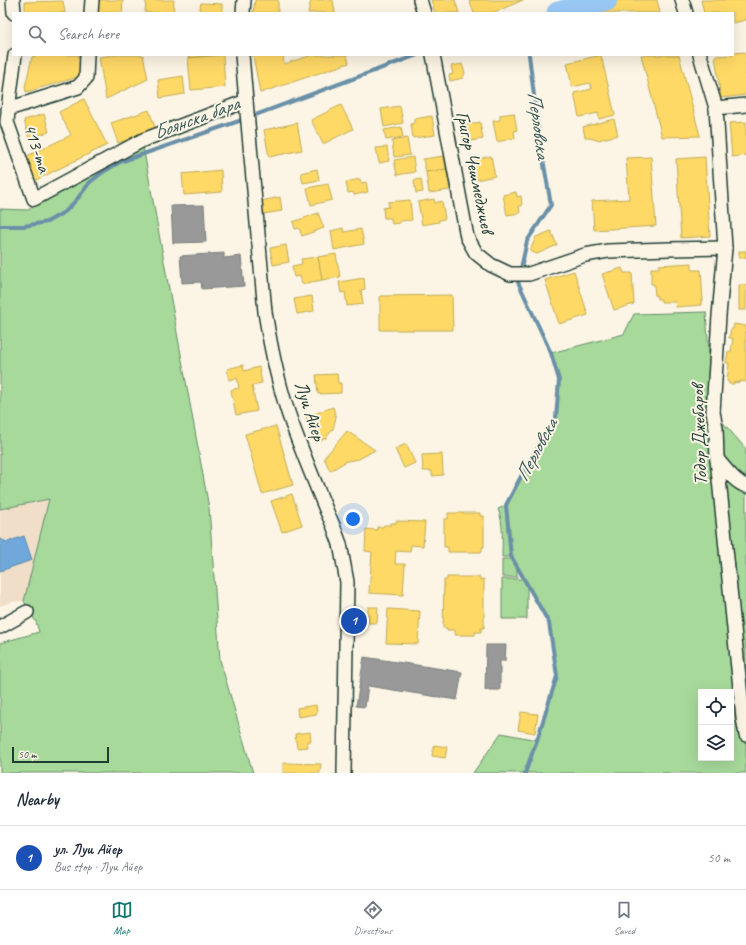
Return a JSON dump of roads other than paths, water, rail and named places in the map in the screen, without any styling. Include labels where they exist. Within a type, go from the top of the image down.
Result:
[{"type":"street","points":[[13,0],[14,12]]},
{"type":"street","points":[[91,12],[92,0]]},
{"type":"street","points":[[243,12],[244,0]]},
{"type":"street","points":[[420,0],[424,12]]},
{"type":"street","points":[[682,0],[686,12]]},
{"type":"street","name":"413-та","points":[[15,56],[8,109],[8,122],[34,199],[143,140],[247,112]]},
{"type":"street","name":"413-та","points":[[8,109],[78,87],[86,78],[87,56]]},
{"type":"street","name":"Луи Айер","points":[[242,56],[265,312],[273,356],[292,423],[326,512],[333,525],[340,544],[347,582],[344,773]]},
{"type":"street","name":"Григор Чешмеджиев","points":[[433,56],[467,237],[476,253],[491,265],[510,274],[529,274],[585,255],[608,251],[725,248]]},
{"type":"street","name":"Тодор Джебаров","points":[[700,56],[716,108],[725,248],[713,412],[716,428],[717,459],[743,718],[746,735]]},
{"type":"street","points":[[716,108],[746,105]]},
{"type":"street","points":[[717,459],[735,479],[746,486]]},
{"type":"street","points":[[0,627],[27,612]]},
{"type":"waterway","name":"Перловска","points":[[562,12],[606,0]]},
{"type":"waterway","name":"Боянска бара","points":[[0,226],[24,226],[47,222],[66,211],[89,183],[103,172],[120,162],[239,121],[414,56]]},
{"type":"waterway","name":"Перловска","points":[[525,773],[557,676],[549,623],[511,556],[506,505],[526,467],[556,418],[559,380],[551,353],[518,282],[527,241],[551,205],[539,136],[529,56]]},
{"type":"place","name":"ул. Луи Айер","points":[[354,621]]}]
